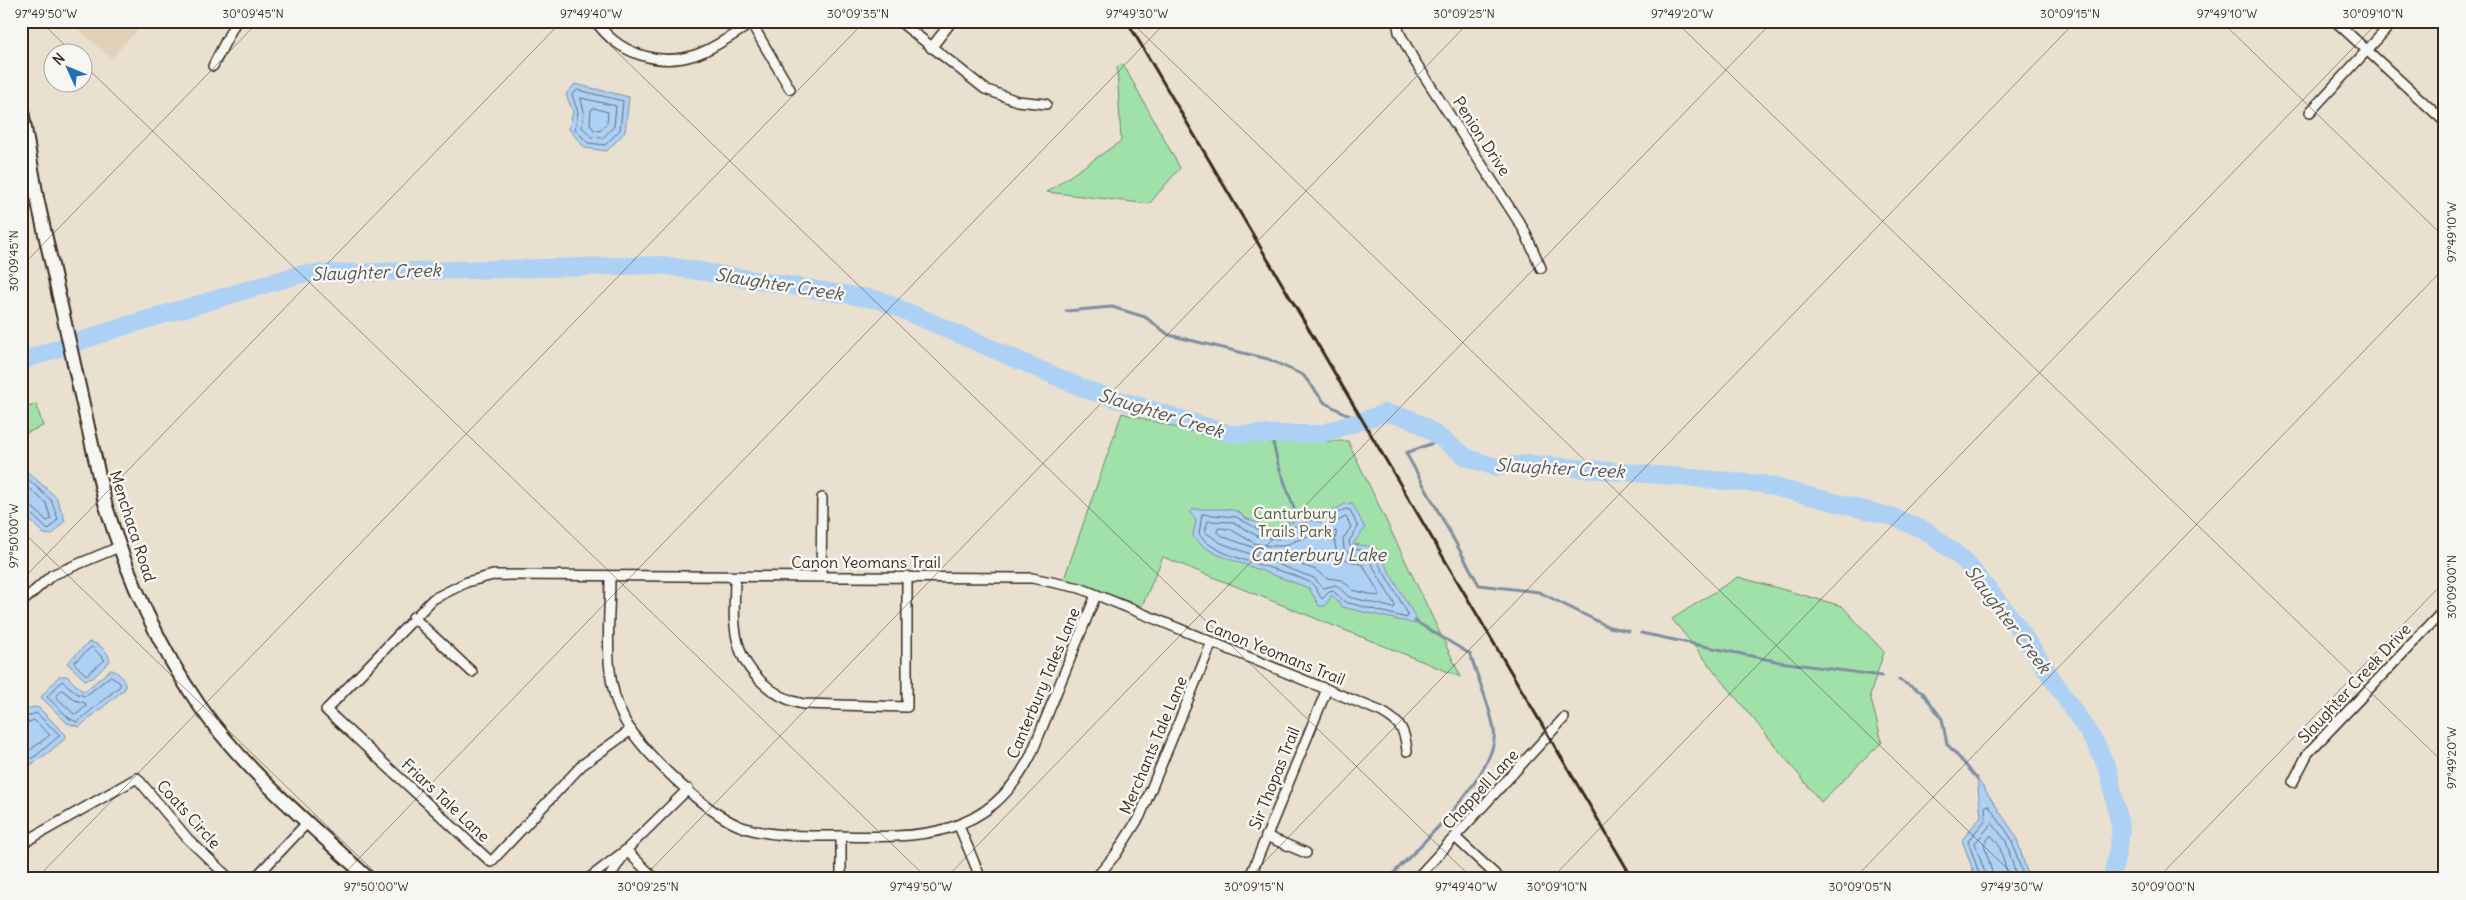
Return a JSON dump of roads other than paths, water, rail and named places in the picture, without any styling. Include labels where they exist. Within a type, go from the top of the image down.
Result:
[{"type":"main road","name":"Menchaca Road","points":[[21,105],[37,198],[106,503],[119,547],[150,621],[168,656],[200,706],[254,771],[369,879]]},
{"type":"street","points":[[213,66],[236,21]]},
{"type":"street","points":[[596,21],[608,36],[631,52],[649,58],[669,60],[700,53],[753,22],[790,89]]},
{"type":"street","points":[[899,21],[985,89],[1017,101],[1046,104]]},
{"type":"street","points":[[931,48],[952,21]]},
{"type":"street","name":"Penion Drive","points":[[1397,21],[1399,32],[1414,60],[1524,230],[1542,268]]},
{"type":"street","points":[[2336,21],[2445,122]]},
{"type":"street","points":[[2310,112],[2394,21]]},
{"type":"street","points":[[821,576],[822,498]]},
{"type":"street","points":[[21,602],[39,585],[56,573],[119,547]]},
{"type":"street","name":"Canon Yeomans Trail","points":[[326,710],[413,617],[443,593],[480,578],[506,574],[1032,578],[1070,585],[1096,595],[1327,689],[1392,718],[1406,735],[1407,751]]},
{"type":"street","name":"Canterbury Tales Lane","points":[[610,576],[611,674],[616,701],[631,730],[646,749],[720,816],[742,826],[782,835],[928,834],[959,826],[990,808],[1001,798],[1025,766],[1096,595]]},
{"type":"street","points":[[735,577],[734,620],[738,644],[752,672],[771,690],[793,702],[803,704],[907,707],[907,576]]},
{"type":"street","name":"Slaughter Creek Drive","points":[[2293,782],[2308,753],[2445,609]]},
{"type":"street","points":[[413,617],[472,672]]},
{"type":"street","name":"Merchants Tale Lane","points":[[1095,879],[1116,854],[1140,816],[1212,642]]},
{"type":"street","name":"Sir Thopas Trail","points":[[1249,879],[1327,689]]},
{"type":"street","name":"Friars Tale Lane","points":[[326,710],[491,862],[582,765],[631,730]]},
{"type":"street","name":"Chappell Lane","points":[[1416,879],[1564,718]]},
{"type":"street","name":"Coats Circle","points":[[21,844],[137,778],[176,825],[230,879]]},
{"type":"street","points":[[588,879],[626,850],[688,789]]},
{"type":"street","points":[[254,879],[308,822]]},
{"type":"street","points":[[959,826],[981,879]]},
{"type":"street","points":[[841,836],[842,879]]},
{"type":"street","points":[[1266,836],[1306,854]]},
{"type":"street","points":[[1455,837],[1500,879]]},
{"type":"street","points":[[608,879],[626,850]]},
{"type":"street","points":[[626,850],[655,879]]},
{"type":"water","points":[[575,84],[629,97],[625,132],[607,151],[585,148],[569,129],[573,112],[566,94]]},
{"type":"water","points":[[21,466],[56,497],[65,520],[52,535],[44,534],[21,512]]},
{"type":"water","name":"Canterbury Lake","points":[[1352,503],[1365,528],[1353,544],[1375,547],[1417,620],[1416,624],[1342,607],[1332,595],[1325,606],[1319,606],[1309,588],[1216,554],[1200,544],[1193,536],[1196,520],[1190,513],[1193,509],[1229,509],[1270,528],[1279,527],[1313,514],[1319,518],[1345,504]]},
{"type":"water","points":[[89,642],[102,648],[108,654],[110,661],[93,678],[85,680],[67,663]]},
{"type":"water","points":[[110,670],[121,676],[125,683],[125,689],[79,727],[67,723],[41,697],[59,676],[67,676],[81,690],[85,691]]},
{"type":"water","points":[[39,708],[66,735],[65,739],[40,759],[21,771],[21,716],[27,709]]},
{"type":"water","points":[[1977,778],[2016,836],[2029,879],[1976,879],[1962,840],[1981,816]]},
{"type":"waterway","name":"Slaughter Creek","points":[[21,361],[125,326],[301,274],[661,265],[880,300],[1087,390],[1231,434],[1321,434],[1385,413],[1408,418],[1425,427],[1468,458],[1496,467],[1529,464],[1762,484],[1893,517],[1926,531],[1964,560],[2013,620],[2096,744],[2109,772],[2121,831],[2112,879]]},
{"type":"waterway","points":[[1066,311],[1112,307],[1145,317],[1169,335],[1268,359],[1303,375],[1325,403],[1360,421]]},
{"type":"waterway","points":[[1271,434],[1278,464],[1296,514]]},
{"type":"waterway","points":[[1441,440],[1406,453],[1479,585],[1539,592],[1609,627],[1629,631]]},
{"type":"waterway","points":[[1388,879],[1436,830],[1471,788],[1484,767],[1493,747],[1494,730],[1492,721],[1470,654],[1415,621]]},
{"type":"waterway","points":[[1641,633],[1780,662],[1882,676]]},
{"type":"waterway","points":[[1899,680],[1923,693],[1942,719],[1947,744],[1977,778]]},
{"type":"railway","points":[[1127,21],[1633,879]]},
{"type":"park label","name":"Canturbury Trails Park","points":[[1295,522]]}]
